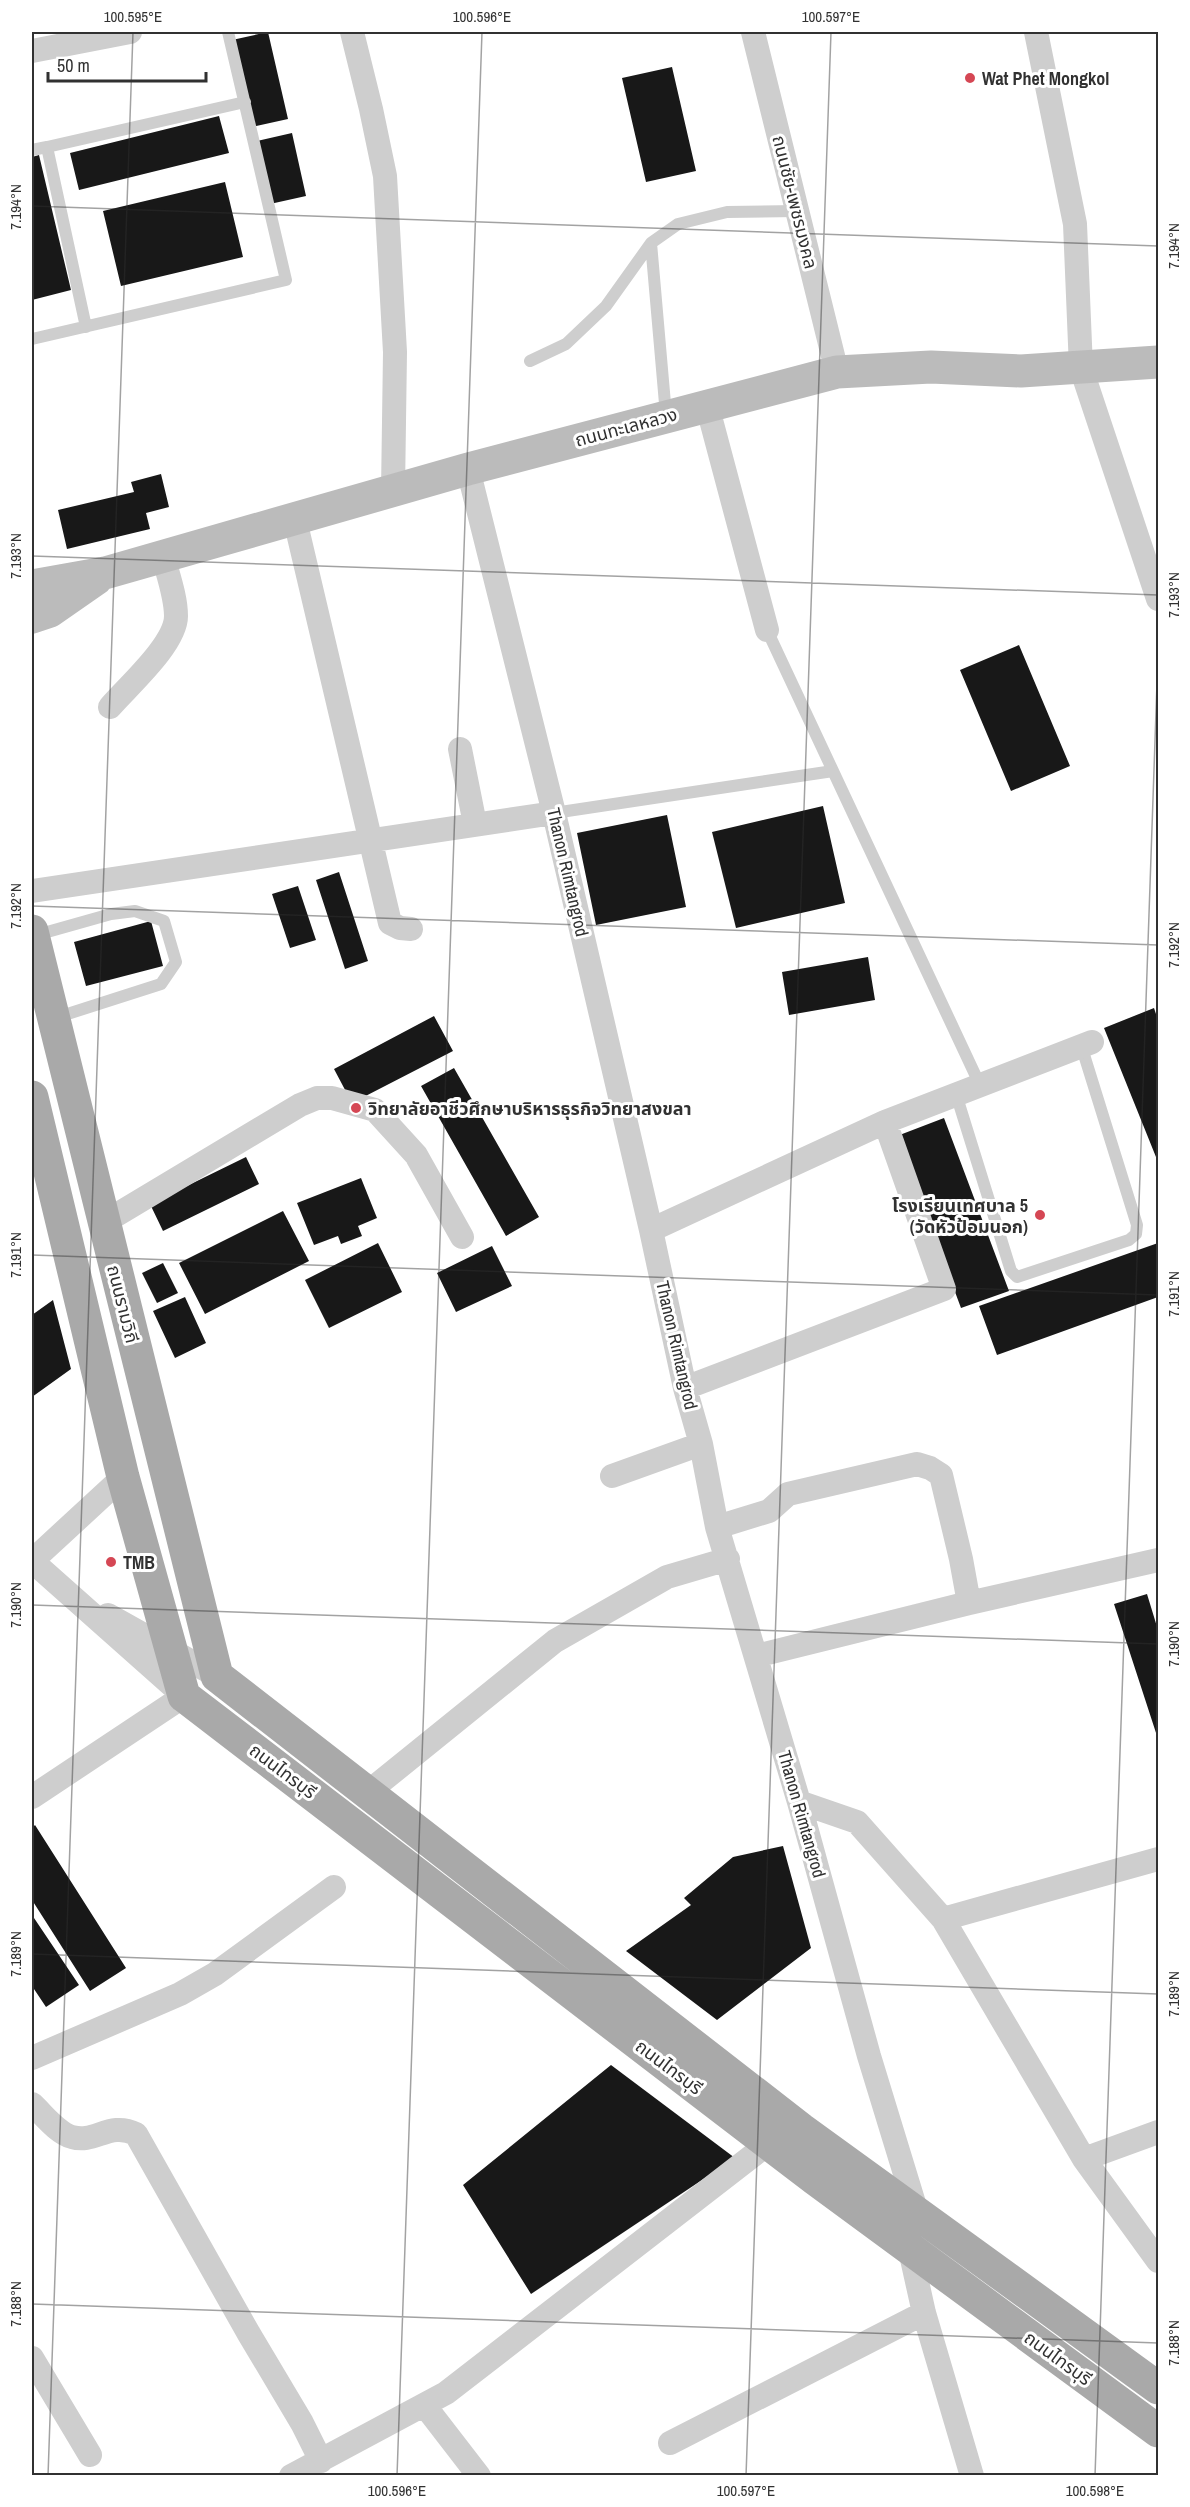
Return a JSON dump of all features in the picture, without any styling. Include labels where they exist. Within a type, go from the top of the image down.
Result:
[{"type":"main road","name":"ถนนทะเลหลวง","points":[[32,586],[105,573],[468,469],[837,372],[931,367],[1021,371],[1158,362]]},
{"type":"main road","name":"ถนนทะเลหลวง","points":[[32,617],[50,611],[105,573]]},
{"type":"main road","name":"ถนนรามวิถี","points":[[32,933],[216,1676]]},
{"type":"main road","points":[[32,1097],[38,1155],[123,1477],[184,1696],[216,1676]]},
{"type":"main road","name":"ถนนไทรบุรี","points":[[216,1676],[801,2129],[1158,2388]]},
{"type":"main road","name":"ถนนไทรบุรี","points":[[184,1696],[910,2250],[1158,2431]]},
{"type":"street","points":[[32,51],[130,32]]},
{"type":"street","points":[[352,32],[385,176],[395,352],[393,491]]},
{"type":"street","name":"ถนนชัย-เพชรมงคล","points":[[753,32],[837,372]]},
{"type":"street","points":[[1036,32],[1075,224],[1080,368],[1158,599]]},
{"type":"street","points":[[707,405],[767,630]]},
{"type":"street","name":"Thanon Rimtangrod","points":[[468,469],[554,813],[651,1230],[685,1388],[701,1444],[717,1527],[799,1802],[869,2056],[917,2213]]},
{"type":"street","points":[[295,520],[390,923],[400,928],[411,929]]},
{"type":"street","points":[[110,707],[164,645],[173,630],[175,609],[163,556]]},
{"type":"street","points":[[460,749],[475,824]]},
{"type":"street","points":[[32,891],[554,813]]},
{"type":"street","points":[[651,1230],[885,1122],[1087,1044]]},
{"type":"street","points":[[103,1223],[300,1105],[317,1098],[332,1098],[375,1110],[416,1155],[462,1237]]},
{"type":"street","points":[[685,1388],[944,1290],[885,1122]]},
{"type":"street","points":[[612,1476],[701,1444]]},
{"type":"street","points":[[717,1527],[769,1511],[788,1494],[917,1464],[941,1475],[969,1603]]},
{"type":"street","points":[[32,1797],[184,1696],[32,1561],[123,1477]]},
{"type":"street","points":[[368,1793],[555,1641],[667,1577],[728,1559]]},
{"type":"street","points":[[756,1656],[969,1603],[1158,1560]]},
{"type":"street","points":[[67,1591],[216,1676]]},
{"type":"street","points":[[799,1802],[856,1822],[943,1919],[1084,2159],[1158,2261]]},
{"type":"street","points":[[943,1919],[1158,1859]]},
{"type":"street","points":[[32,2058],[180,1994],[215,1974],[334,1887]]},
{"type":"street","points":[[32,2104],[54,2126],[71,2137],[84,2138],[119,2128],[136,2134],[302,2423],[321,2461]]},
{"type":"street","points":[[1084,2159],[1158,2132]]},
{"type":"street","points":[[291,2475],[446,2393],[769,2143]]},
{"type":"street","points":[[910,2250],[924,2313],[972,2475]]},
{"type":"street","points":[[670,2443],[924,2313]]},
{"type":"street","points":[[32,2358],[90,2456]]},
{"type":"street","points":[[425,2406],[479,2475]]},
{"type":"lane","points":[[32,339],[286,280],[228,32]]},
{"type":"lane","points":[[32,150],[245,102]]},
{"type":"lane","points":[[47,147],[86,327]]},
{"type":"lane","points":[[530,361],[566,344],[598,313],[651,243],[678,224],[727,212],[797,211]]},
{"type":"lane","points":[[651,243],[666,416]]},
{"type":"lane","points":[[767,630],[980,1084]]},
{"type":"lane","points":[[554,813],[833,771]]},
{"type":"lane","points":[[32,933],[111,914],[135,911],[164,921],[176,962],[161,984],[54,1018]]},
{"type":"lane","points":[[956,1094],[1011,1271],[1017,1277],[1129,1240],[1136,1234],[1137,1225],[1087,1044]]},
{"type":"building","points":[[268,32],[288,119],[252,127],[232,40]]},
{"type":"building","points":[[672,67],[696,171],[646,182],[622,78]]},
{"type":"building","points":[[219,116],[229,153],[79,190],[70,153]]},
{"type":"building","points":[[292,133],[306,196],[270,204],[257,141]]},
{"type":"building","points":[[39,155],[71,290],[32,300],[32,157]]},
{"type":"building","points":[[225,182],[243,257],[121,286],[103,211]]},
{"type":"building","points":[[161,474],[169,507],[146,513],[150,529],[67,549],[58,510],[134,492],[131,482]]},
{"type":"building","points":[[1019,645],[1070,766],[1011,791],[960,670]]},
{"type":"building","points":[[823,806],[845,903],[736,928],[712,832]]},
{"type":"building","points":[[667,815],[686,907],[596,925],[577,833]]},
{"type":"building","points":[[339,872],[368,961],[345,969],[316,880]]},
{"type":"building","points":[[298,886],[316,940],[290,948],[272,894]]},
{"type":"building","points":[[151,921],[163,966],[86,986],[74,942]]},
{"type":"building","points":[[868,957],[875,1000],[789,1015],[782,972]]},
{"type":"building","points":[[1154,1008],[1158,1020],[1158,1162],[1104,1028]]},
{"type":"building","points":[[434,1016],[453,1051],[352,1103],[334,1069]]},
{"type":"building","points":[[454,1068],[539,1217],[506,1236],[421,1086]]},
{"type":"building","points":[[944,1118],[1009,1291],[961,1308],[897,1136]]},
{"type":"building","points":[[246,1157],[259,1184],[163,1231],[150,1204]]},
{"type":"building","points":[[361,1178],[377,1218],[358,1226],[362,1236],[341,1244],[338,1236],[314,1245],[297,1203]]},
{"type":"building","points":[[283,1211],[309,1261],[205,1314],[179,1263]]},
{"type":"building","points":[[378,1243],[402,1292],[329,1328],[305,1280]]},
{"type":"building","points":[[1158,1243],[1158,1297],[997,1355],[979,1306]]},
{"type":"building","points":[[492,1246],[512,1286],[456,1312],[437,1273]]},
{"type":"building","points":[[163,1263],[178,1293],[157,1303],[142,1273]]},
{"type":"building","points":[[185,1297],[206,1343],[175,1358],[153,1311]]},
{"type":"building","points":[[53,1300],[71,1369],[32,1397],[32,1315]]},
{"type":"building","points":[[1147,1594],[1158,1630],[1158,1739],[1114,1604]]},
{"type":"building","points":[[35,1825],[126,1968],[90,1991],[32,1900],[32,1828]]},
{"type":"building","points":[[783,1846],[811,1948],[717,2020],[626,1951],[691,1905],[684,1898],[733,1857]]},
{"type":"building","points":[[32,1915],[79,1985],[46,2007],[32,1986]]},
{"type":"building","points":[[611,2065],[735,2158],[531,2294],[463,2185]]},
{"type":"place","name":"Wat Phet Mongkol","points":[[970,78]]},
{"type":"place","name":"วิทยาลัยอาชีวศึกษาบริหารธุรกิจวิทยาสงขลา","points":[[356,1108]]},
{"type":"place","name":"โรงเรียนเทศบาล 5 (วัดหัวป้อมนอก)","points":[[1040,1215]]},
{"type":"place","name":"TMB","points":[[111,1562]]}]
